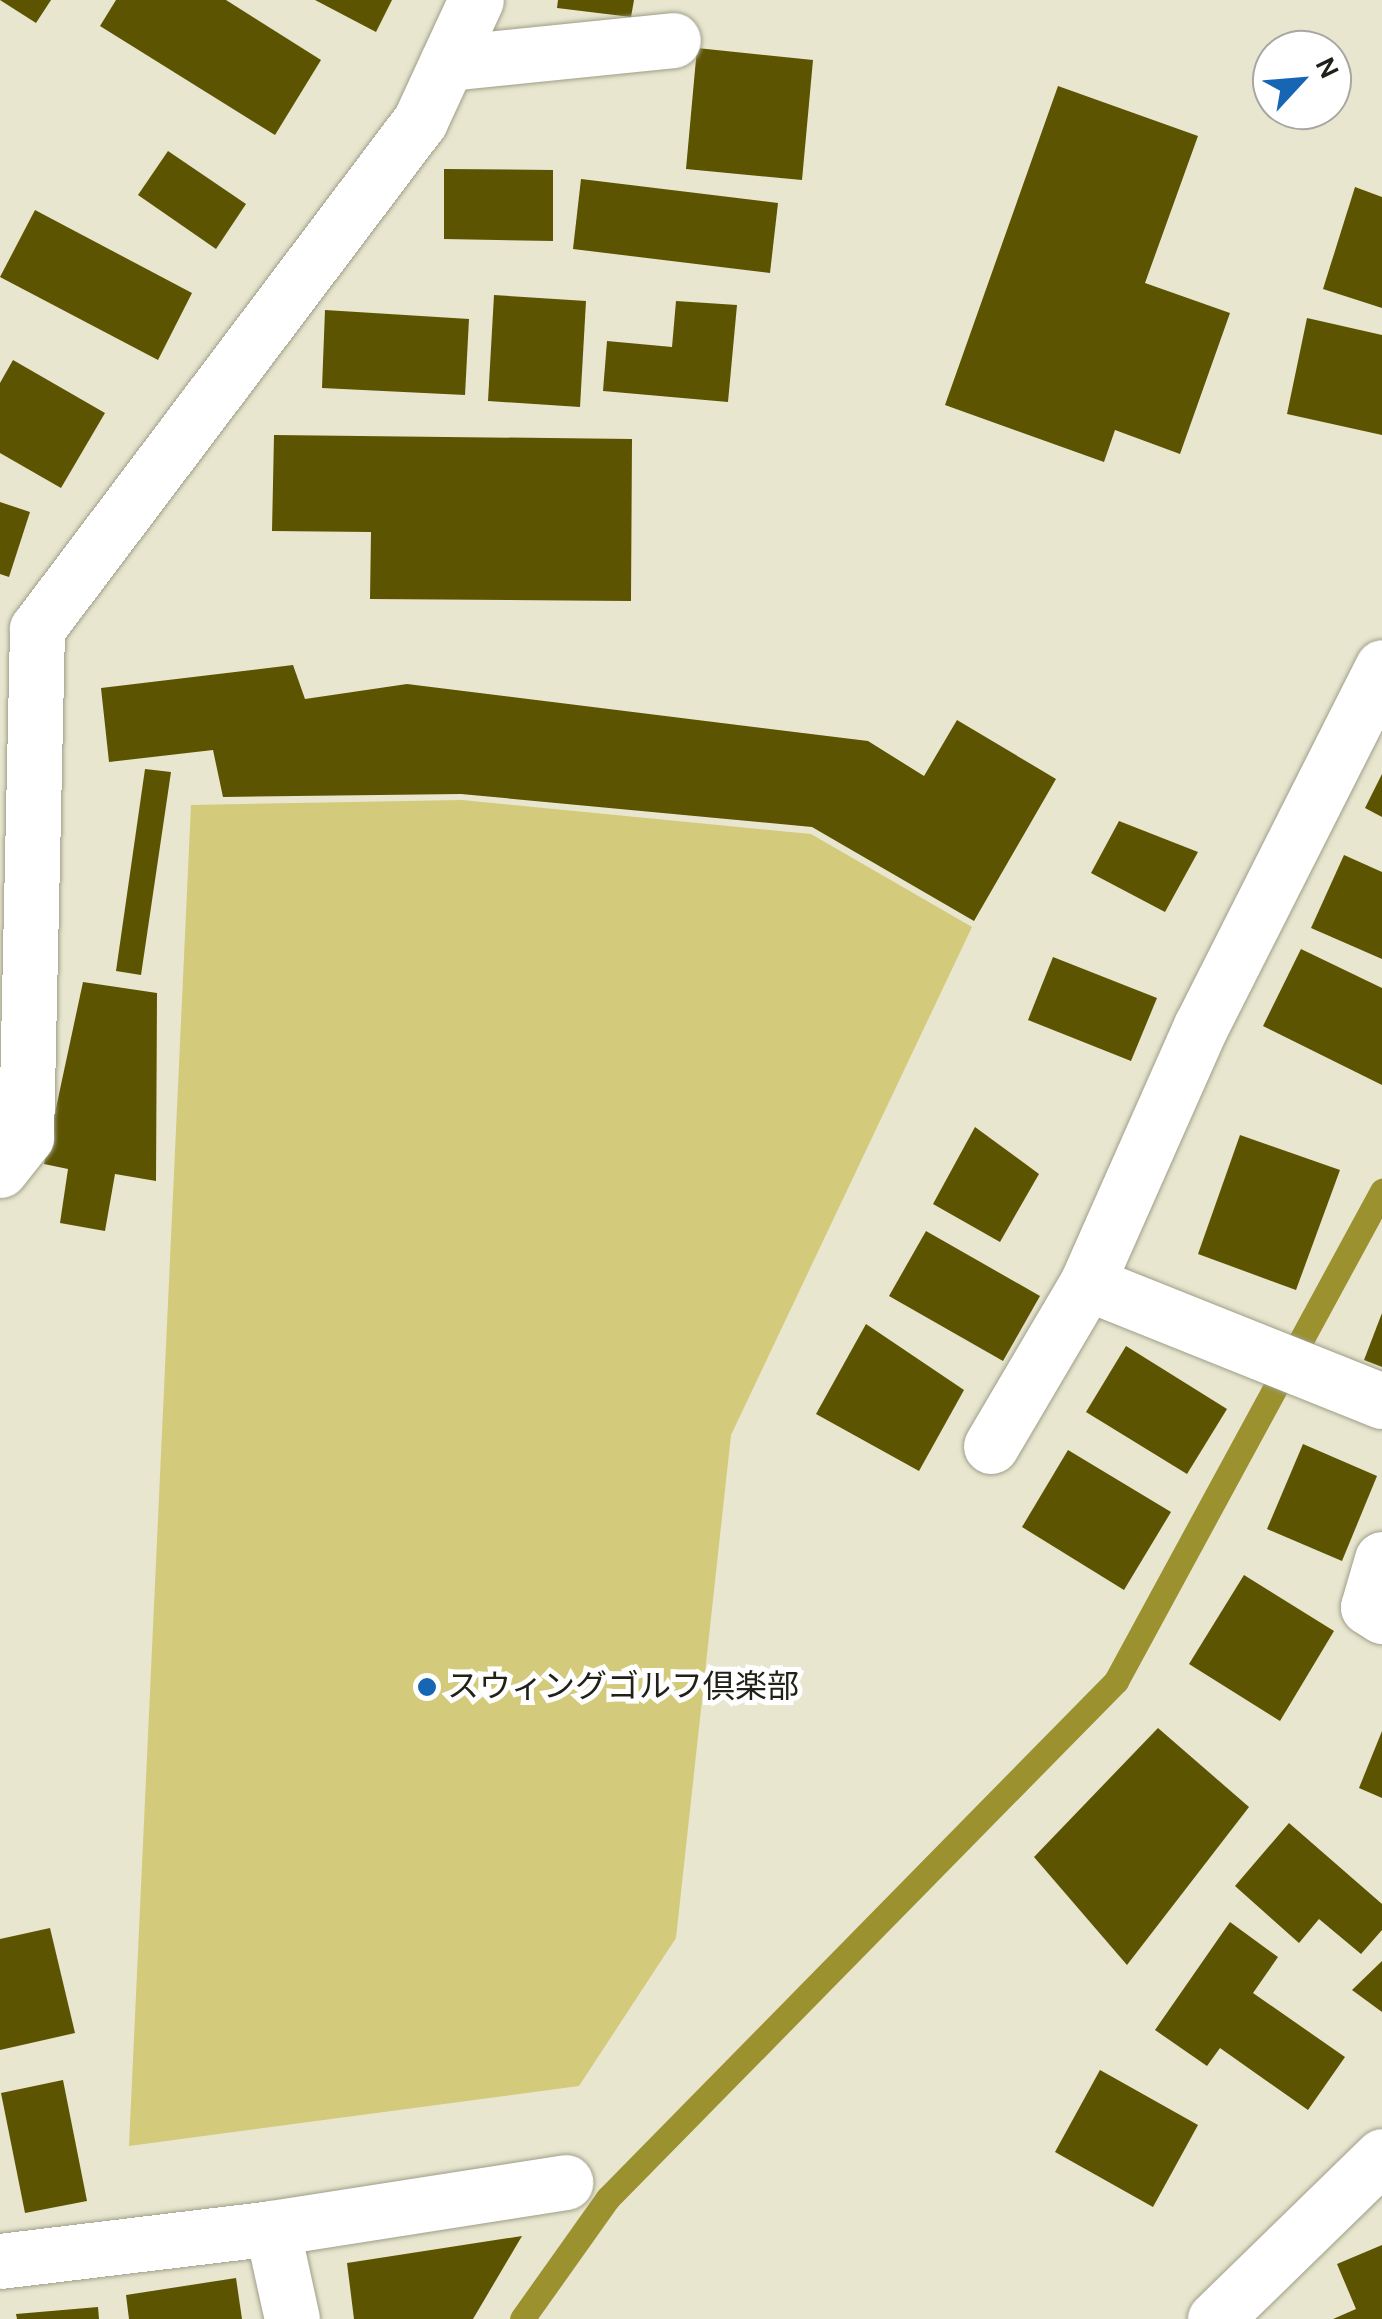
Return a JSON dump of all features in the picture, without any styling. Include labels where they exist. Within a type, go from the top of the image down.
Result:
[{"type":"street","points":[[0,1170],[26,1138],[17,876],[19,625],[420,122],[476,0]]},
{"type":"street","points":[[447,62],[673,40]]},
{"type":"street","points":[[991,1446],[1086,1283],[1201,1026],[1382,667]]},
{"type":"street","points":[[1086,1283],[1382,1401]]},
{"type":"street","points":[[1382,1559],[1368,1607],[1382,1616]]},
{"type":"street","points":[[1216,2319],[1382,2156]]},
{"type":"street","points":[[0,2262],[272,2228],[565,2182]]},
{"type":"street","points":[[272,2228],[292,2319]]},
{"type":"shaded area","name":"スウィングゴルフ倶楽部","points":[[462,800],[811,834],[972,927],[731,1435],[676,1938],[579,2086],[129,2146],[191,805]]},
{"type":"building","points":[[0,0],[51,0],[36,23]]},
{"type":"building","points":[[116,0],[226,0],[321,60],[275,135],[100,26]]},
{"type":"building","points":[[315,0],[392,0],[376,32]]},
{"type":"building","points":[[558,0],[634,0],[631,17],[557,8]]},
{"type":"building","points":[[697,48],[813,60],[802,180],[686,169]]},
{"type":"building","points":[[1058,86],[1198,136],[1145,283],[1230,313],[1180,454],[1115,430],[1104,462],[945,405]]},
{"type":"building","points":[[168,151],[246,204],[216,249],[138,195]]},
{"type":"building","points":[[444,169],[553,170],[553,241],[444,239]]},
{"type":"building","points":[[581,179],[778,203],[770,273],[573,249]]},
{"type":"building","points":[[1355,187],[1382,197],[1382,308],[1323,289]]},
{"type":"building","points":[[35,210],[192,293],[158,360],[0,277]]},
{"type":"building","points":[[494,295],[586,301],[580,407],[488,401]]},
{"type":"building","points":[[676,301],[737,305],[728,402],[603,391],[607,341],[672,347]]},
{"type":"building","points":[[325,310],[469,319],[465,395],[322,388]]},
{"type":"building","points":[[1307,318],[1382,335],[1382,435],[1287,414]]},
{"type":"building","points":[[13,360],[105,413],[61,488],[0,453],[0,383]]},
{"type":"building","points":[[274,435],[632,439],[631,601],[370,599],[371,532],[272,531]]},
{"type":"building","points":[[0,502],[30,512],[9,577],[0,574]]},
{"type":"building","points":[[293,665],[305,699],[407,684],[868,741],[924,776],[957,720],[1056,779],[974,921],[812,827],[461,794],[223,797],[213,750],[109,762],[101,688]]},
{"type":"building","points":[[145,769],[171,772],[141,975],[116,971]]},
{"type":"building","points":[[1382,774],[1382,817],[1365,808]]},
{"type":"building","points":[[1119,821],[1198,852],[1165,912],[1091,873]]},
{"type":"building","points":[[1344,855],[1382,872],[1382,959],[1311,928]]},
{"type":"building","points":[[1301,949],[1382,988],[1382,1085],[1263,1026]]},
{"type":"building","points":[[1053,957],[1157,998],[1131,1061],[1028,1020]]},
{"type":"building","points":[[83,982],[157,993],[156,1181],[115,1174],[105,1231],[60,1223],[68,1169],[44,1164]]},
{"type":"building","points":[[975,1127],[1039,1174],[1000,1242],[933,1204]]},
{"type":"building","points":[[1240,1135],[1340,1170],[1296,1290],[1198,1254]]},
{"type":"building","points":[[926,1231],[1040,1296],[1003,1361],[889,1296]]},
{"type":"building","points":[[1382,1313],[1382,1367],[1364,1360]]},
{"type":"building","points":[[866,1324],[964,1390],[919,1471],[816,1414]]},
{"type":"building","points":[[1126,1346],[1227,1409],[1187,1474],[1086,1412]]},
{"type":"building","points":[[1303,1444],[1377,1476],[1342,1561],[1267,1529]]},
{"type":"building","points":[[1068,1450],[1171,1512],[1124,1590],[1022,1527]]},
{"type":"building","points":[[1244,1575],[1334,1631],[1280,1721],[1189,1664]]},
{"type":"building","points":[[1158,1728],[1249,1807],[1127,1965],[1034,1857]]},
{"type":"building","points":[[1382,1731],[1382,1798],[1359,1788]]},
{"type":"building","points":[[1289,1823],[1382,1904],[1382,1930],[1361,1954],[1319,1919],[1299,1943],[1235,1886]]},
{"type":"building","points":[[1230,1922],[1278,1957],[1253,1993],[1345,2057],[1308,2110],[1220,2048],[1207,2066],[1155,2030]]},
{"type":"building","points":[[50,1928],[75,2033],[0,2050],[0,1939]]},
{"type":"building","points":[[1382,1961],[1382,2012],[1352,1990]]},
{"type":"building","points":[[1100,2070],[1198,2125],[1153,2207],[1055,2152]]},
{"type":"building","points":[[63,2080],[87,2201],[25,2213],[1,2093]]},
{"type":"building","points":[[522,2236],[473,2319],[354,2319],[347,2263]]},
{"type":"building","points":[[1382,2245],[1382,2319],[1333,2319],[1356,2309],[1337,2264]]},
{"type":"building","points":[[236,2278],[242,2319],[129,2319],[126,2295]]},
{"type":"building","points":[[98,2307],[99,2319],[17,2319],[16,2314]]},
{"type":"waterway","points":[[522,2319],[608,2198],[1116,1681],[1382,1191]]},
{"type":"place","name":"スウィングゴルフ倶楽部","points":[[427,1687]]}]
